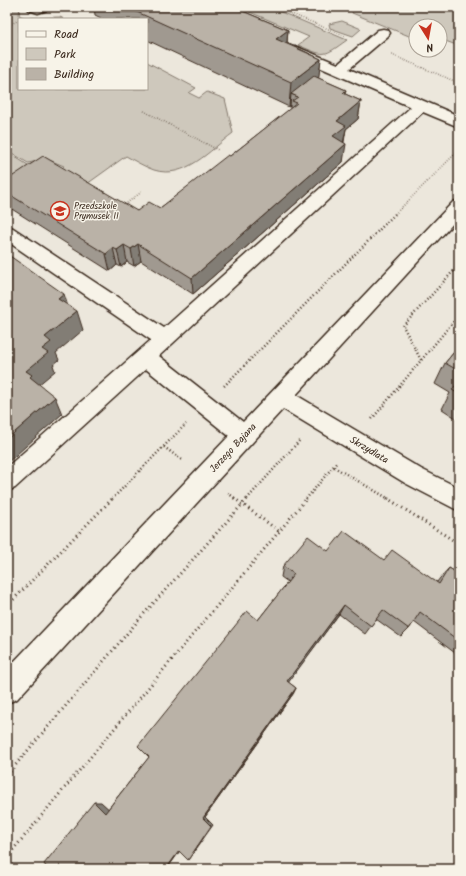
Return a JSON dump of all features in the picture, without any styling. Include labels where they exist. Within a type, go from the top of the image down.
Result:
[{"type":"street","points":[[34,7],[38,9],[42,7]]},
{"type":"street","points":[[339,71],[383,33]]},
{"type":"street","points":[[281,46],[459,122]]},
{"type":"street","points":[[7,481],[146,357],[421,106]]},
{"type":"street","name":"Jerzego Bajana","points":[[7,689],[459,206]]},
{"type":"street","points":[[7,232],[165,339]]},
{"type":"street","points":[[146,357],[245,436]]},
{"type":"street","name":"Skrzydlata","points":[[280,396],[413,476],[459,500]]},
{"type":"path","points":[[7,26],[18,20]]},
{"type":"path","points":[[144,111],[218,150]]},
{"type":"path","points":[[7,606],[459,150]]},
{"type":"path","points":[[118,210],[143,191]]},
{"type":"path","points":[[421,360],[403,326],[459,265]]},
{"type":"path","points":[[368,425],[459,314]]},
{"type":"path","points":[[7,775],[142,616],[318,420]]},
{"type":"path","points":[[164,447],[186,463]]},
{"type":"path","points":[[7,857],[280,532],[341,457]]},
{"type":"path","points":[[334,467],[459,544]]},
{"type":"path","points":[[225,491],[280,532]]},
{"type":"green space","points":[[7,7],[20,7],[19,15],[25,18],[18,18],[18,90],[148,90],[148,63],[196,88],[189,93],[199,98],[207,92],[225,99],[233,133],[206,155],[187,167],[176,171],[165,172],[144,166],[126,156],[80,189],[56,174],[64,166],[47,159],[28,163],[7,150]]},
{"type":"green space","points":[[238,7],[269,7],[347,40],[328,52],[314,52],[298,45],[309,37]]},
{"type":"green space","points":[[354,7],[459,7],[459,46],[448,42],[448,18],[408,18],[408,36],[352,13]]},
{"type":"green space","points":[[60,17],[62,18],[25,18]]},
{"type":"green space","points":[[342,21],[361,29],[353,36],[330,28],[329,24]]},
{"type":"green space","points":[[7,152],[28,165],[37,161],[7,200]]},
{"type":"building","points":[[126,7],[233,7],[288,30],[276,39],[321,59],[291,82]]},
{"type":"building","points":[[314,76],[346,90],[343,93],[361,101],[337,121],[346,126],[333,136],[346,144],[192,278],[138,244],[131,249],[124,245],[117,250],[113,248],[106,254],[7,193],[7,180],[43,156],[137,211],[149,202],[160,208],[228,155],[230,156],[297,103],[292,101],[298,97],[291,94]]},
{"type":"building","points":[[7,254],[64,294],[58,299],[77,311],[45,337],[51,342],[42,349],[48,353],[26,371],[32,375],[30,377],[55,397],[7,439]]},
{"type":"building","points":[[459,346],[459,371],[445,363]]},
{"type":"building","points":[[459,381],[459,394],[452,390]]},
{"type":"building","points":[[344,531],[384,560],[392,550],[439,584],[449,568],[459,574],[459,641],[420,612],[409,629],[383,610],[371,626],[344,605],[287,681],[296,688],[203,818],[211,826],[188,860],[179,851],[166,869],[48,869],[44,864],[94,802],[105,813],[149,757],[138,746],[247,611],[258,620],[294,574],[283,566],[308,536],[328,551]]},
{"type":"place","name":"Przedszkole Prymusek II","points":[[60,211]]}]
